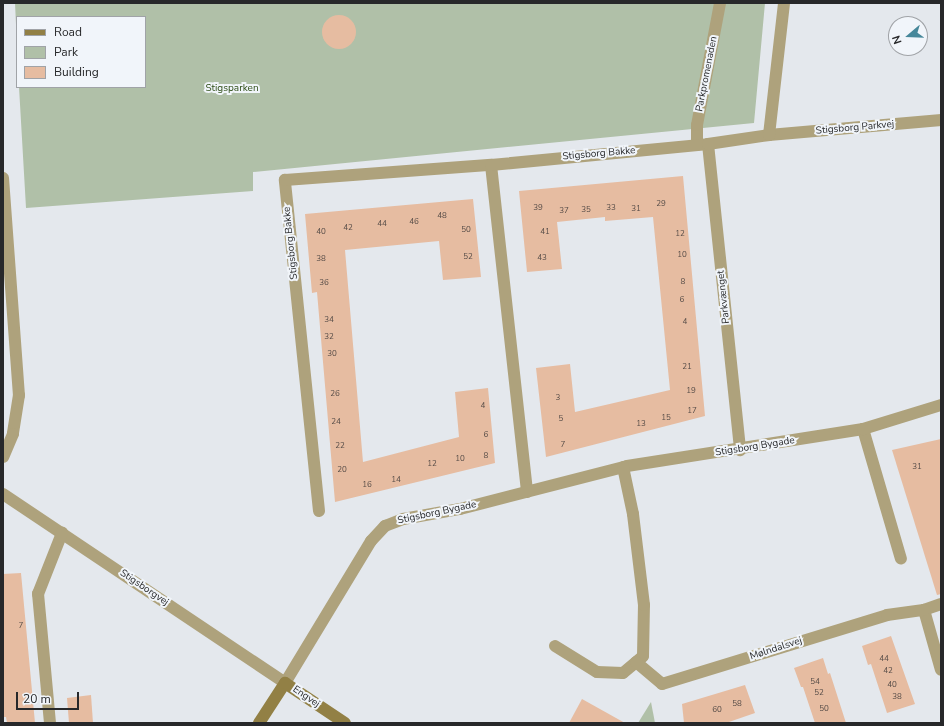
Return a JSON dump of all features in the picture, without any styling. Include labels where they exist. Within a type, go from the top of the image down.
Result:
[{"type":"street","name":"Parkpromenaden","points":[[702,144],[697,125],[720,3]]},
{"type":"street","points":[[769,135],[784,3]]},
{"type":"street","name":"Stigsborg Parkvej","points":[[702,144],[769,135],[941,120]]},
{"type":"street","name":"Stigsborg Bakke","points":[[319,511],[285,180],[491,165],[702,144]]},
{"type":"street","name":"Parkvænget","points":[[702,144],[740,450]]},
{"type":"street","points":[[491,165],[527,492]]},
{"type":"street","points":[[3,178],[19,395],[13,434],[3,457]]},
{"type":"street","name":"Stigsborg Bygade","points":[[286,683],[371,541],[385,526],[403,519],[460,509],[623,467],[740,450],[863,429],[941,405]]},
{"type":"street","points":[[863,429],[901,558]]},
{"type":"street","points":[[555,646],[597,672],[623,673],[643,656],[644,605],[633,514],[623,467]]},
{"type":"street","name":"Stigsborgvej","points":[[3,494],[286,683]]},
{"type":"street","points":[[50,723],[38,594],[62,533]]},
{"type":"street","name":"Mølndalsvej","points":[[636,662],[662,684],[887,616],[924,610],[941,604]]},
{"type":"street","points":[[924,610],[941,670]]},
{"type":"street","name":"Engvej","points":[[259,723],[286,683],[345,723]]},
{"type":"green space","name":"Stigsparken","points":[[15,3],[765,3],[754,123],[253,172],[253,191],[26,208],[19,88],[146,88],[146,16],[16,16],[16,24]]},
{"type":"green space","points":[[651,702],[655,723],[638,723]]},
{"type":"building","points":[[336,15],[342,15],[346,16],[353,22],[356,32],[355,39],[349,46],[342,49],[336,49],[332,48],[325,42],[322,35],[322,29],[323,25],[329,18]]},
{"type":"building","points":[[683,176],[705,416],[546,457],[536,368],[570,364],[575,412],[670,390],[653,217],[605,221],[605,217],[557,222],[562,269],[527,272],[519,191]]},
{"type":"building","points":[[473,199],[481,277],[443,280],[439,241],[345,250],[363,462],[459,437],[455,392],[488,388],[495,463],[335,502],[317,292],[312,293],[305,214]]},
{"type":"building","points":[[941,439],[941,594],[937,595],[892,450]]},
{"type":"building","points":[[21,573],[35,723],[7,723],[6,717],[3,717],[3,574]]},
{"type":"building","points":[[891,636],[915,704],[887,713],[871,664],[868,665],[862,646]]},
{"type":"building","points":[[823,658],[828,674],[830,673],[846,723],[815,723],[803,687],[801,687],[794,668]]},
{"type":"building","points":[[745,685],[755,713],[726,723],[684,723],[682,704]]},
{"type":"building","points":[[91,695],[93,723],[69,723],[67,698]]},
{"type":"building","points":[[582,699],[625,723],[569,723]]}]
